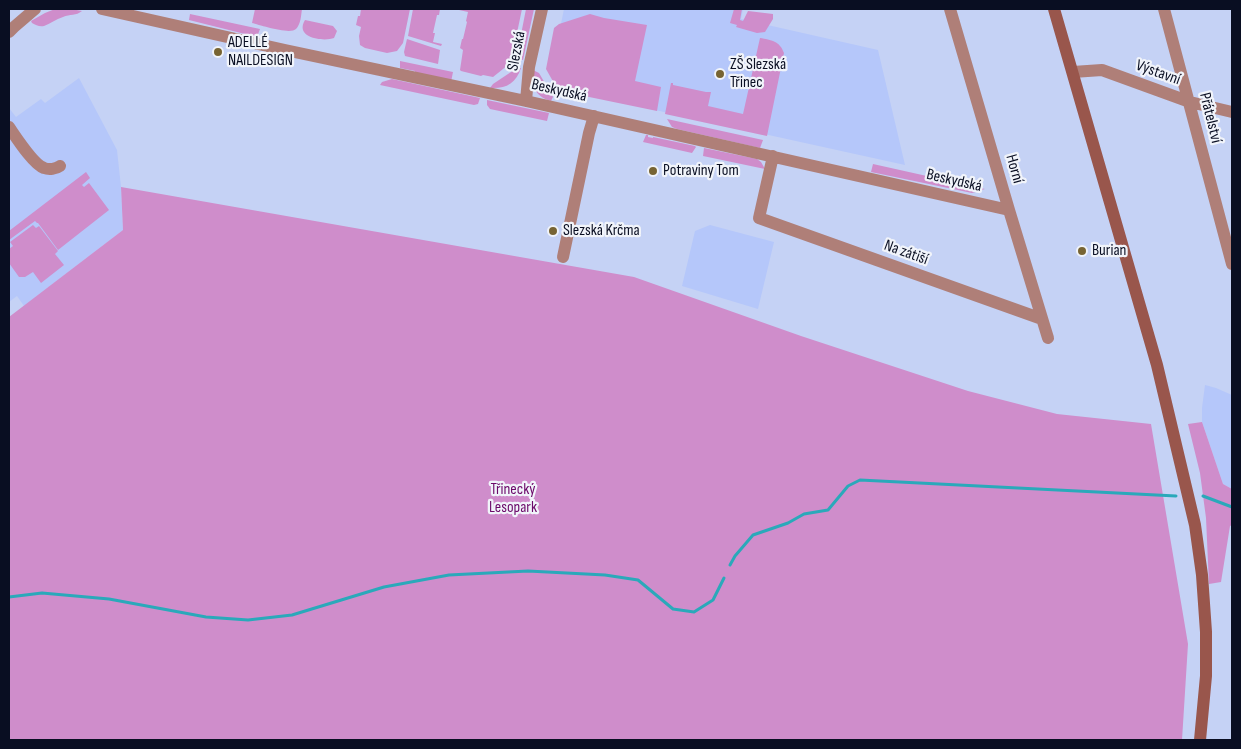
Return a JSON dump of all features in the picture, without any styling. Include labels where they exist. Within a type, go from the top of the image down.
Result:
[{"type":"main road","points":[[1054,9],[1157,365],[1195,525],[1202,575],[1206,632],[1206,676],[1200,740]]},
{"type":"street","points":[[9,32],[35,9]]},
{"type":"street","name":"Beskydská","points":[[102,9],[526,100],[1009,210]]},
{"type":"street","name":"Slezská","points":[[526,100],[529,67],[542,9]]},
{"type":"street","name":"Přátelství","points":[[1164,9],[1232,264]]},
{"type":"street","name":"Horní","points":[[948,10],[1048,338]]},
{"type":"street","name":"Výstavní","points":[[1073,72],[1102,70],[1190,102],[1232,112]]},
{"type":"street","points":[[563,257],[594,116]]},
{"type":"street","points":[[9,127],[36,162],[44,168],[51,169],[60,166]]},
{"type":"street","name":"Na zátiší","points":[[773,156],[759,218],[1042,319]]},
{"type":"shaded area","name":"ZŠ Slezská Třinec","points":[[564,9],[743,9],[741,19],[878,50],[905,165],[564,90],[553,63]]},
{"type":"shaded area","points":[[79,78],[117,150],[123,230],[24,306],[17,296],[9,302],[9,108],[16,117],[41,99],[45,103]]},
{"type":"shaded area","points":[[710,225],[774,242],[758,309],[682,286],[695,231]]},
{"type":"shaded area","points":[[1205,385],[1232,395],[1232,489],[1223,484],[1202,422]]},
{"type":"green space","points":[[55,9],[82,11],[60,18],[44,26],[32,23],[31,21]]},
{"type":"green space","points":[[255,9],[302,9],[298,27],[293,31],[288,31],[252,23]]},
{"type":"green space","points":[[361,9],[410,9],[403,43],[397,51],[387,53],[360,45],[361,27],[356,25]]},
{"type":"green space","points":[[413,9],[440,9],[433,33],[435,33],[433,42],[442,44],[441,46],[408,36]]},
{"type":"green space","points":[[459,9],[522,9],[513,52],[508,65],[493,77],[481,76],[460,70],[463,50],[460,48],[468,12]]},
{"type":"green space","points":[[526,9],[534,9],[523,60],[519,59],[517,55]]},
{"type":"green space","points":[[734,9],[742,9],[740,20],[743,21],[748,11],[773,14],[773,19],[765,32],[757,33],[736,27],[737,25],[730,23]]},
{"type":"green space","points":[[190,14],[260,29],[257,37],[189,20]]},
{"type":"green space","points":[[590,14],[647,25],[635,81],[661,87],[657,111],[565,92],[555,85],[546,69],[554,28],[559,24]]},
{"type":"green space","points":[[305,20],[333,26],[337,31],[334,38],[318,39],[307,35],[303,31]]},
{"type":"green space","points":[[760,38],[771,40],[778,44],[784,53],[767,136],[665,114],[671,83],[673,83],[673,85],[711,92],[708,106],[743,114]]},
{"type":"green space","points":[[407,39],[440,50],[438,64],[405,56]]},
{"type":"green space","points":[[400,61],[453,72],[451,82],[415,75],[415,71],[400,68]]},
{"type":"green space","points":[[517,68],[521,68],[513,82],[500,88],[490,88],[493,84]]},
{"type":"green space","points":[[533,70],[539,73],[553,97],[551,101],[545,99],[535,90]]},
{"type":"green space","points":[[392,79],[480,98],[478,104],[474,105],[380,85],[382,82]]},
{"type":"green space","points":[[487,100],[549,113],[547,121],[490,109],[487,105]]},
{"type":"green space","points":[[667,119],[763,140],[760,148],[677,129],[672,127]]},
{"type":"green space","points":[[646,135],[696,147],[692,153],[643,142]]},
{"type":"green space","points":[[704,148],[757,159],[765,169],[703,156]]},
{"type":"green space","points":[[873,164],[985,189],[972,193],[871,172]]},
{"type":"green space","points":[[86,172],[90,178],[82,185],[84,187],[89,183],[109,210],[58,250],[35,221],[9,240],[9,231]]},
{"type":"green space","name":"Třinecký Lesopark","points":[[121,187],[634,277],[801,336],[968,391],[1057,414],[1151,424],[1188,644],[1182,740],[9,740],[9,317],[123,230]]},
{"type":"green space","points":[[33,225],[36,228],[39,226],[58,251],[55,254],[64,265],[41,283],[33,272],[25,277],[19,277],[9,263],[9,249],[13,246],[10,242]]},
{"type":"green space","points":[[1202,422],[1223,484],[1232,489],[1232,525],[1230,526],[1221,582],[1209,584],[1206,518],[1200,473],[1188,424]]},
{"type":"waterway","points":[[730,565],[735,556],[753,535],[788,523],[804,514],[828,510],[848,486],[860,480],[1176,496]]},
{"type":"waterway","points":[[1203,496],[1232,507]]},
{"type":"waterway","points":[[9,597],[42,593],[109,599],[206,617],[248,620],[292,615],[384,587],[449,575],[528,571],[605,575],[638,580],[673,609],[694,612],[713,600],[724,578]]},
{"type":"place","name":"ADELLÉ NAILDESIGN","points":[[218,52]]},
{"type":"place","name":"ZŠ Slezská Třinec","points":[[720,74]]},
{"type":"place","name":"Potraviny Tom","points":[[653,171]]},
{"type":"place","name":"Slezská Krčma","points":[[553,231]]},
{"type":"place","name":"Burian","points":[[1082,251]]}]
